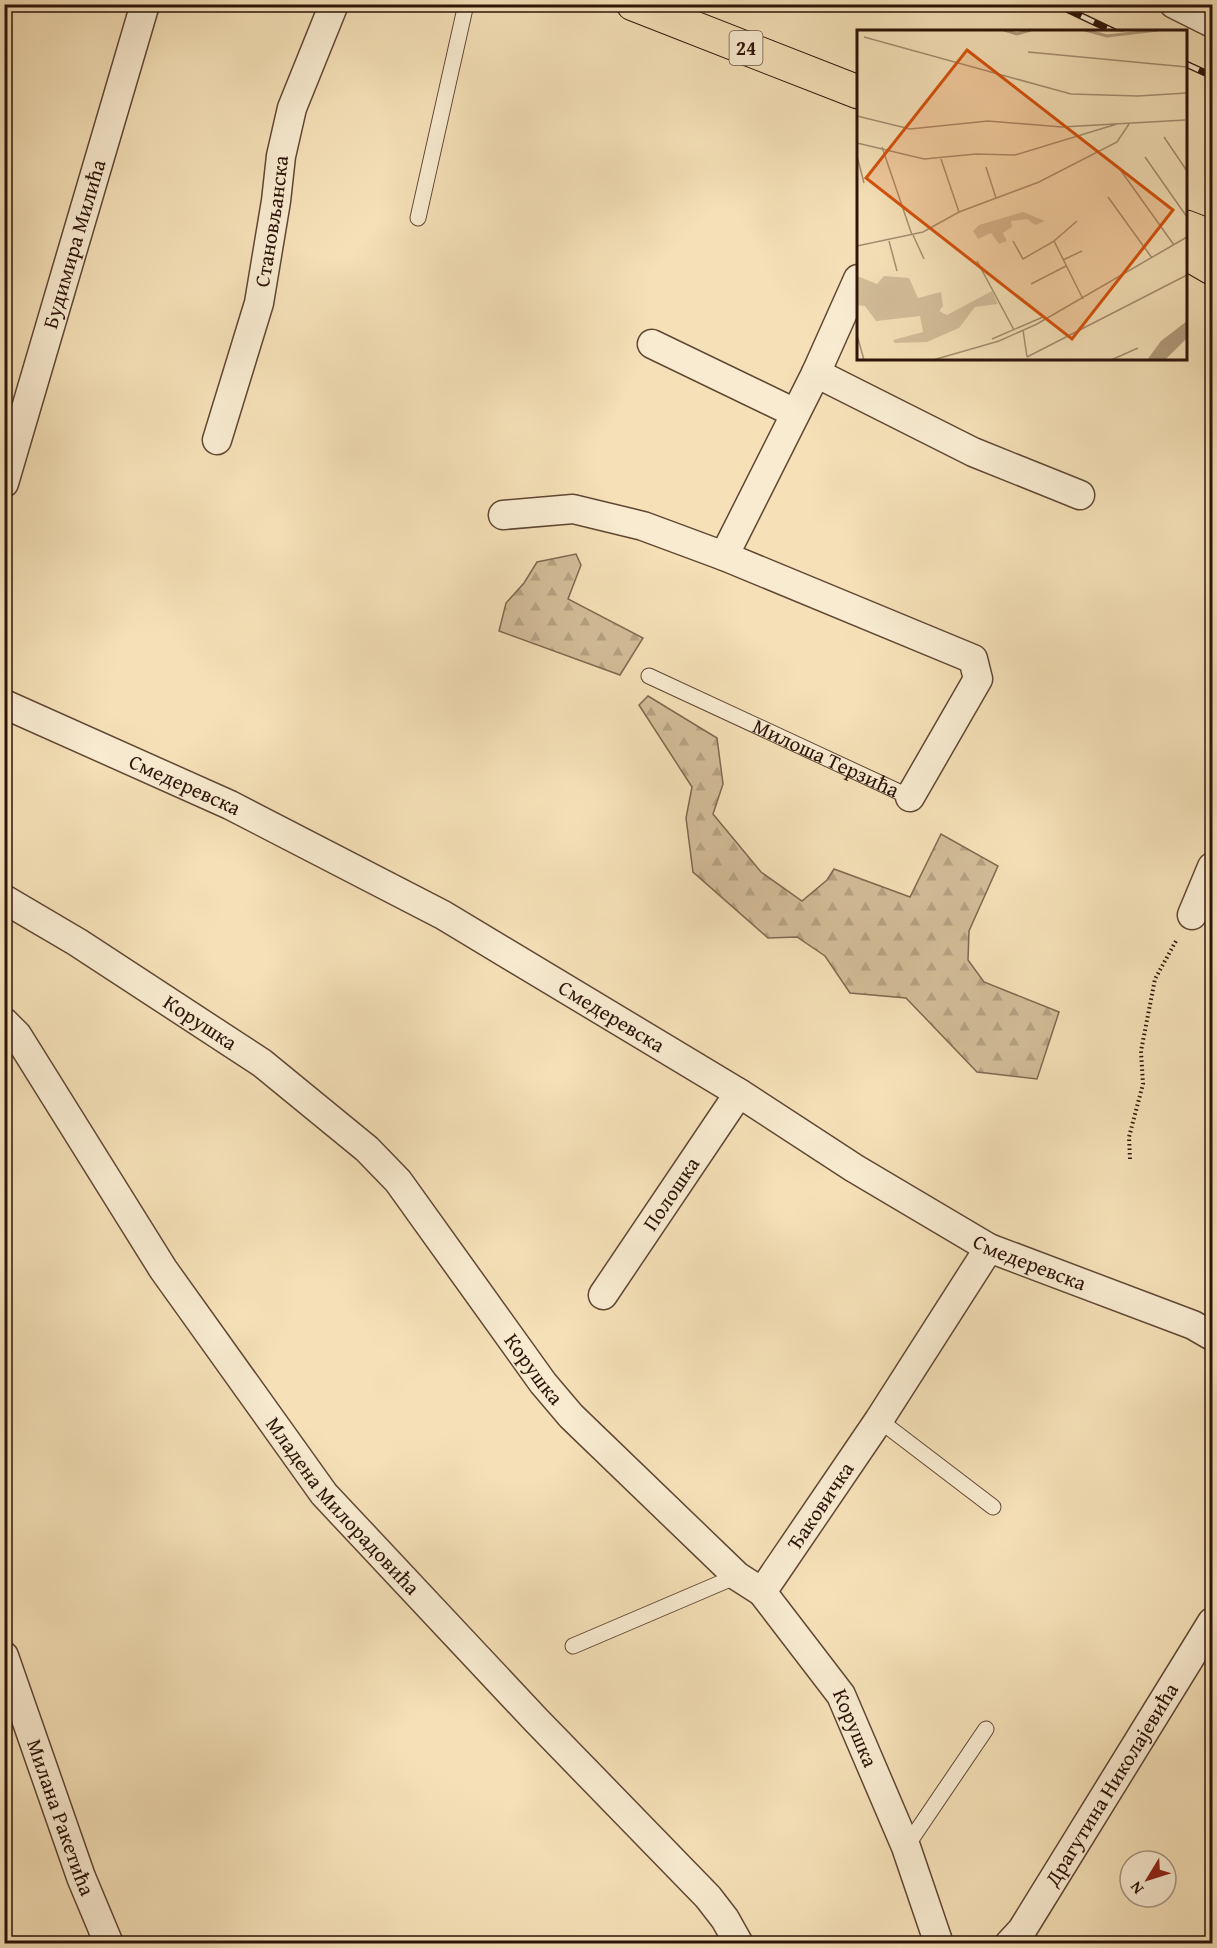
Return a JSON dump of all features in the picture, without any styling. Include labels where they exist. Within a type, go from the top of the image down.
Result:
[{"type":"main road","name":"24","points":[[633,4],[857,92]]},
{"type":"main road","points":[[1187,227],[1212,237]]},
{"type":"main road","points":[[1187,254],[1212,268]]},
{"type":"street","name":"Будимира Милића","points":[[4,483],[145,4]]},
{"type":"street","name":"Становљанска","points":[[217,440],[259,303],[281,156],[292,108],[334,4]]},
{"type":"street","points":[[1174,4],[1212,23]]},
{"type":"street","points":[[724,556],[816,373],[857,281]]},
{"type":"street","points":[[652,344],[795,413]]},
{"type":"street","points":[[816,373],[973,452],[1080,495]]},
{"type":"street","name":"Милоша Терзића","points":[[503,515],[573,509],[643,526],[724,556],[973,659],[978,679],[910,797]]},
{"type":"street","name":"Смедеревска","points":[[4,704],[230,805],[443,915],[739,1093],[854,1168],[989,1248],[1193,1325],[1212,1336]]},
{"type":"street","points":[[1192,915],[1212,867]]},
{"type":"street","name":"Корушка","points":[[4,899],[77,942],[254,1057],[367,1149],[398,1181],[543,1383],[571,1416],[737,1576],[762,1592],[841,1695],[906,1847],[939,1944]]},
{"type":"street","name":"Младена Милорадовића","points":[[4,1022],[17,1035],[163,1269],[324,1494],[536,1720],[708,1897],[725,1919],[739,1944]]},
{"type":"street","name":"Полошка","points":[[603,1295],[739,1093]]},
{"type":"street","name":"Ђаковичка","points":[[762,1592],[879,1420],[989,1248]]},
{"type":"street","name":"Драгутина Николајевића","points":[[1009,1944],[1022,1930],[1212,1622]]},
{"type":"street","name":"Милана Ракетића","points":[[4,1656],[81,1877],[109,1944]]},
{"type":"lane","points":[[418,218],[466,4]]},
{"type":"lane","name":"Милоша Терзића","points":[[649,676],[910,797]]},
{"type":"lane","points":[[879,1420],[993,1507]]},
{"type":"lane","points":[[573,1647],[737,1576]]},
{"type":"lane","points":[[906,1847],[986,1729]]},
{"type":"path","points":[[1130,1160],[1129,1137],[1143,1084],[1141,1051],[1155,979],[1192,915]]},
{"type":"green space","points":[[576,554],[581,565],[568,599],[643,638],[620,675],[499,631],[506,603],[524,583],[537,562]]},
{"type":"green space","points":[[648,696],[717,738],[723,784],[713,814],[761,872],[802,901],[827,880],[834,869],[910,897],[941,834],[998,866],[969,931],[968,960],[984,982],[1059,1012],[1037,1079],[977,1072],[906,998],[850,993],[825,956],[797,937],[768,938],[693,872],[686,818],[692,787],[639,705]]},
{"type":"railway","points":[[1056,4],[1111,30]]},
{"type":"railway","points":[[1187,64],[1212,76]]}]
